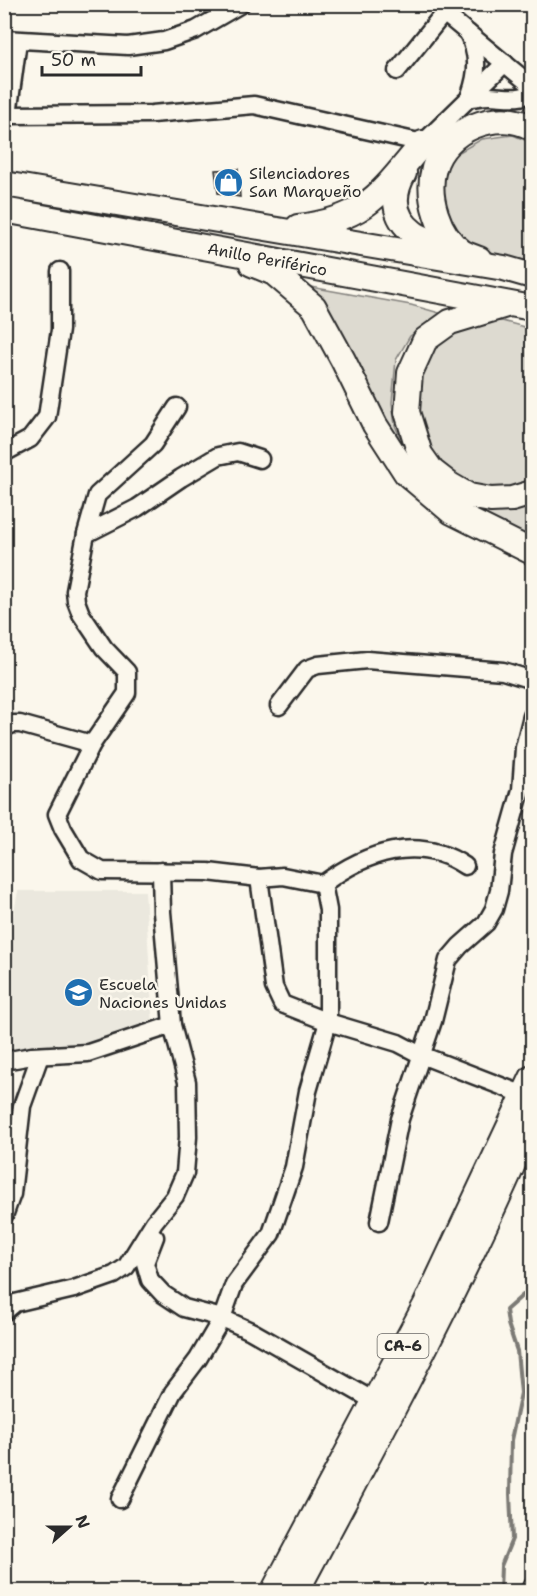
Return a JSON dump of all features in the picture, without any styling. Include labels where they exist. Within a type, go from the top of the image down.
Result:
[{"type":"highway","points":[[462,252],[440,224],[431,194],[433,168],[440,155],[461,133],[475,125],[491,121],[512,120],[532,128]]},
{"type":"highway","points":[[272,230],[322,224],[363,208],[376,197],[423,143]]},
{"type":"highway","points":[[423,143],[397,188],[394,200],[399,214],[414,234],[504,268]]},
{"type":"highway","name":"Anillo Periférico","points":[[4,184],[504,268],[532,276]]},
{"type":"highway","name":"Anillo Periférico","points":[[4,210],[522,306]]},
{"type":"highway","points":[[219,250],[274,273],[314,308],[375,425],[406,473],[452,512],[532,552]]},
{"type":"highway","points":[[522,306],[450,322],[425,340],[410,373],[407,412],[420,454],[432,471],[450,485],[469,496],[491,500],[512,499],[532,493]]},
{"type":"highway","name":"CA-6","points":[[296,1592],[384,1405],[425,1306],[528,1086]]},
{"type":"highway","name":"CA-6","points":[[273,1592],[384,1405],[526,1155],[532,1120]]},
{"type":"street","points":[[241,4],[196,30],[164,42],[128,46],[11,40],[6,115],[152,114],[254,105],[423,143],[505,63]]},
{"type":"street","points":[[396,71],[441,9],[532,86]]},
{"type":"street","points":[[466,30],[475,46],[477,64],[475,82],[469,98]]},
{"type":"street","points":[[469,98],[528,96],[532,92]]},
{"type":"street","points":[[4,453],[30,439],[46,417],[60,330],[60,271]]},
{"type":"street","points":[[177,407],[153,444],[97,495],[86,534],[75,591],[76,602],[81,614],[104,648],[127,672],[127,693],[92,744],[57,814],[81,859],[102,871],[208,872],[260,878],[283,876],[323,884],[366,858],[386,851],[409,848],[435,851],[452,857],[465,866]]},
{"type":"street","points":[[86,534],[136,508],[218,456],[238,452],[261,459]]},
{"type":"street","points":[[279,706],[307,669],[318,665],[357,661],[430,663],[503,671],[532,680]]},
{"type":"street","points":[[379,1222],[400,1119],[433,1021],[448,960],[460,945],[486,923],[494,909],[504,854],[521,790],[524,748],[532,716]]},
{"type":"street","points":[[4,728],[20,724],[92,744]]},
{"type":"street","points":[[4,1312],[15,1303],[74,1289],[114,1275],[126,1267],[175,1196],[186,1173],[187,1082],[172,1024],[162,912],[161,871]]},
{"type":"street","points":[[260,878],[274,987],[282,1004],[328,1022],[398,1042],[421,1055],[528,1086]]},
{"type":"street","points":[[120,1499],[174,1392],[198,1359],[222,1318],[234,1284],[271,1234],[294,1167],[308,1091],[328,1022],[328,910],[323,884]]},
{"type":"street","points":[[4,1061],[88,1053],[172,1024]]},
{"type":"street","points":[[4,1216],[12,1194],[22,1106],[40,1056]]},
{"type":"street","points":[[163,1211],[145,1263],[150,1280],[162,1294],[184,1308],[222,1318],[251,1331],[384,1405]]},
{"type":"street","points":[[529,1592],[532,1586]]},
{"type":"shaded area","points":[[513,135],[532,143],[532,265],[472,247],[449,230],[440,178],[454,155],[482,139]]},
{"type":"shaded area","points":[[305,286],[411,305],[443,314],[410,336],[396,360],[392,403],[395,425],[399,435],[419,462],[493,510],[532,506],[532,543],[483,521],[413,465]]},
{"type":"shaded area","points":[[502,321],[532,329],[532,488],[498,493],[477,486],[444,469],[418,431],[423,356],[435,342],[474,322]]},
{"type":"shaded area","name":"Escuela Naciones Unidas","points":[[18,891],[145,891],[153,1026],[96,1041],[5,1057],[5,960]]},
{"type":"building","name":"Silenciadores San Marqueño","points":[[238,169],[240,197],[218,193],[215,170]]},
{"type":"waterway","points":[[500,1592],[501,1566],[512,1539],[511,1440],[521,1393],[517,1351],[506,1310],[532,1287]]},
{"type":"place","name":"Silenciadores San Marqueño","points":[[228,182]]},
{"type":"place","name":"Escuela Naciones Unidas","points":[[78,993]]}]
